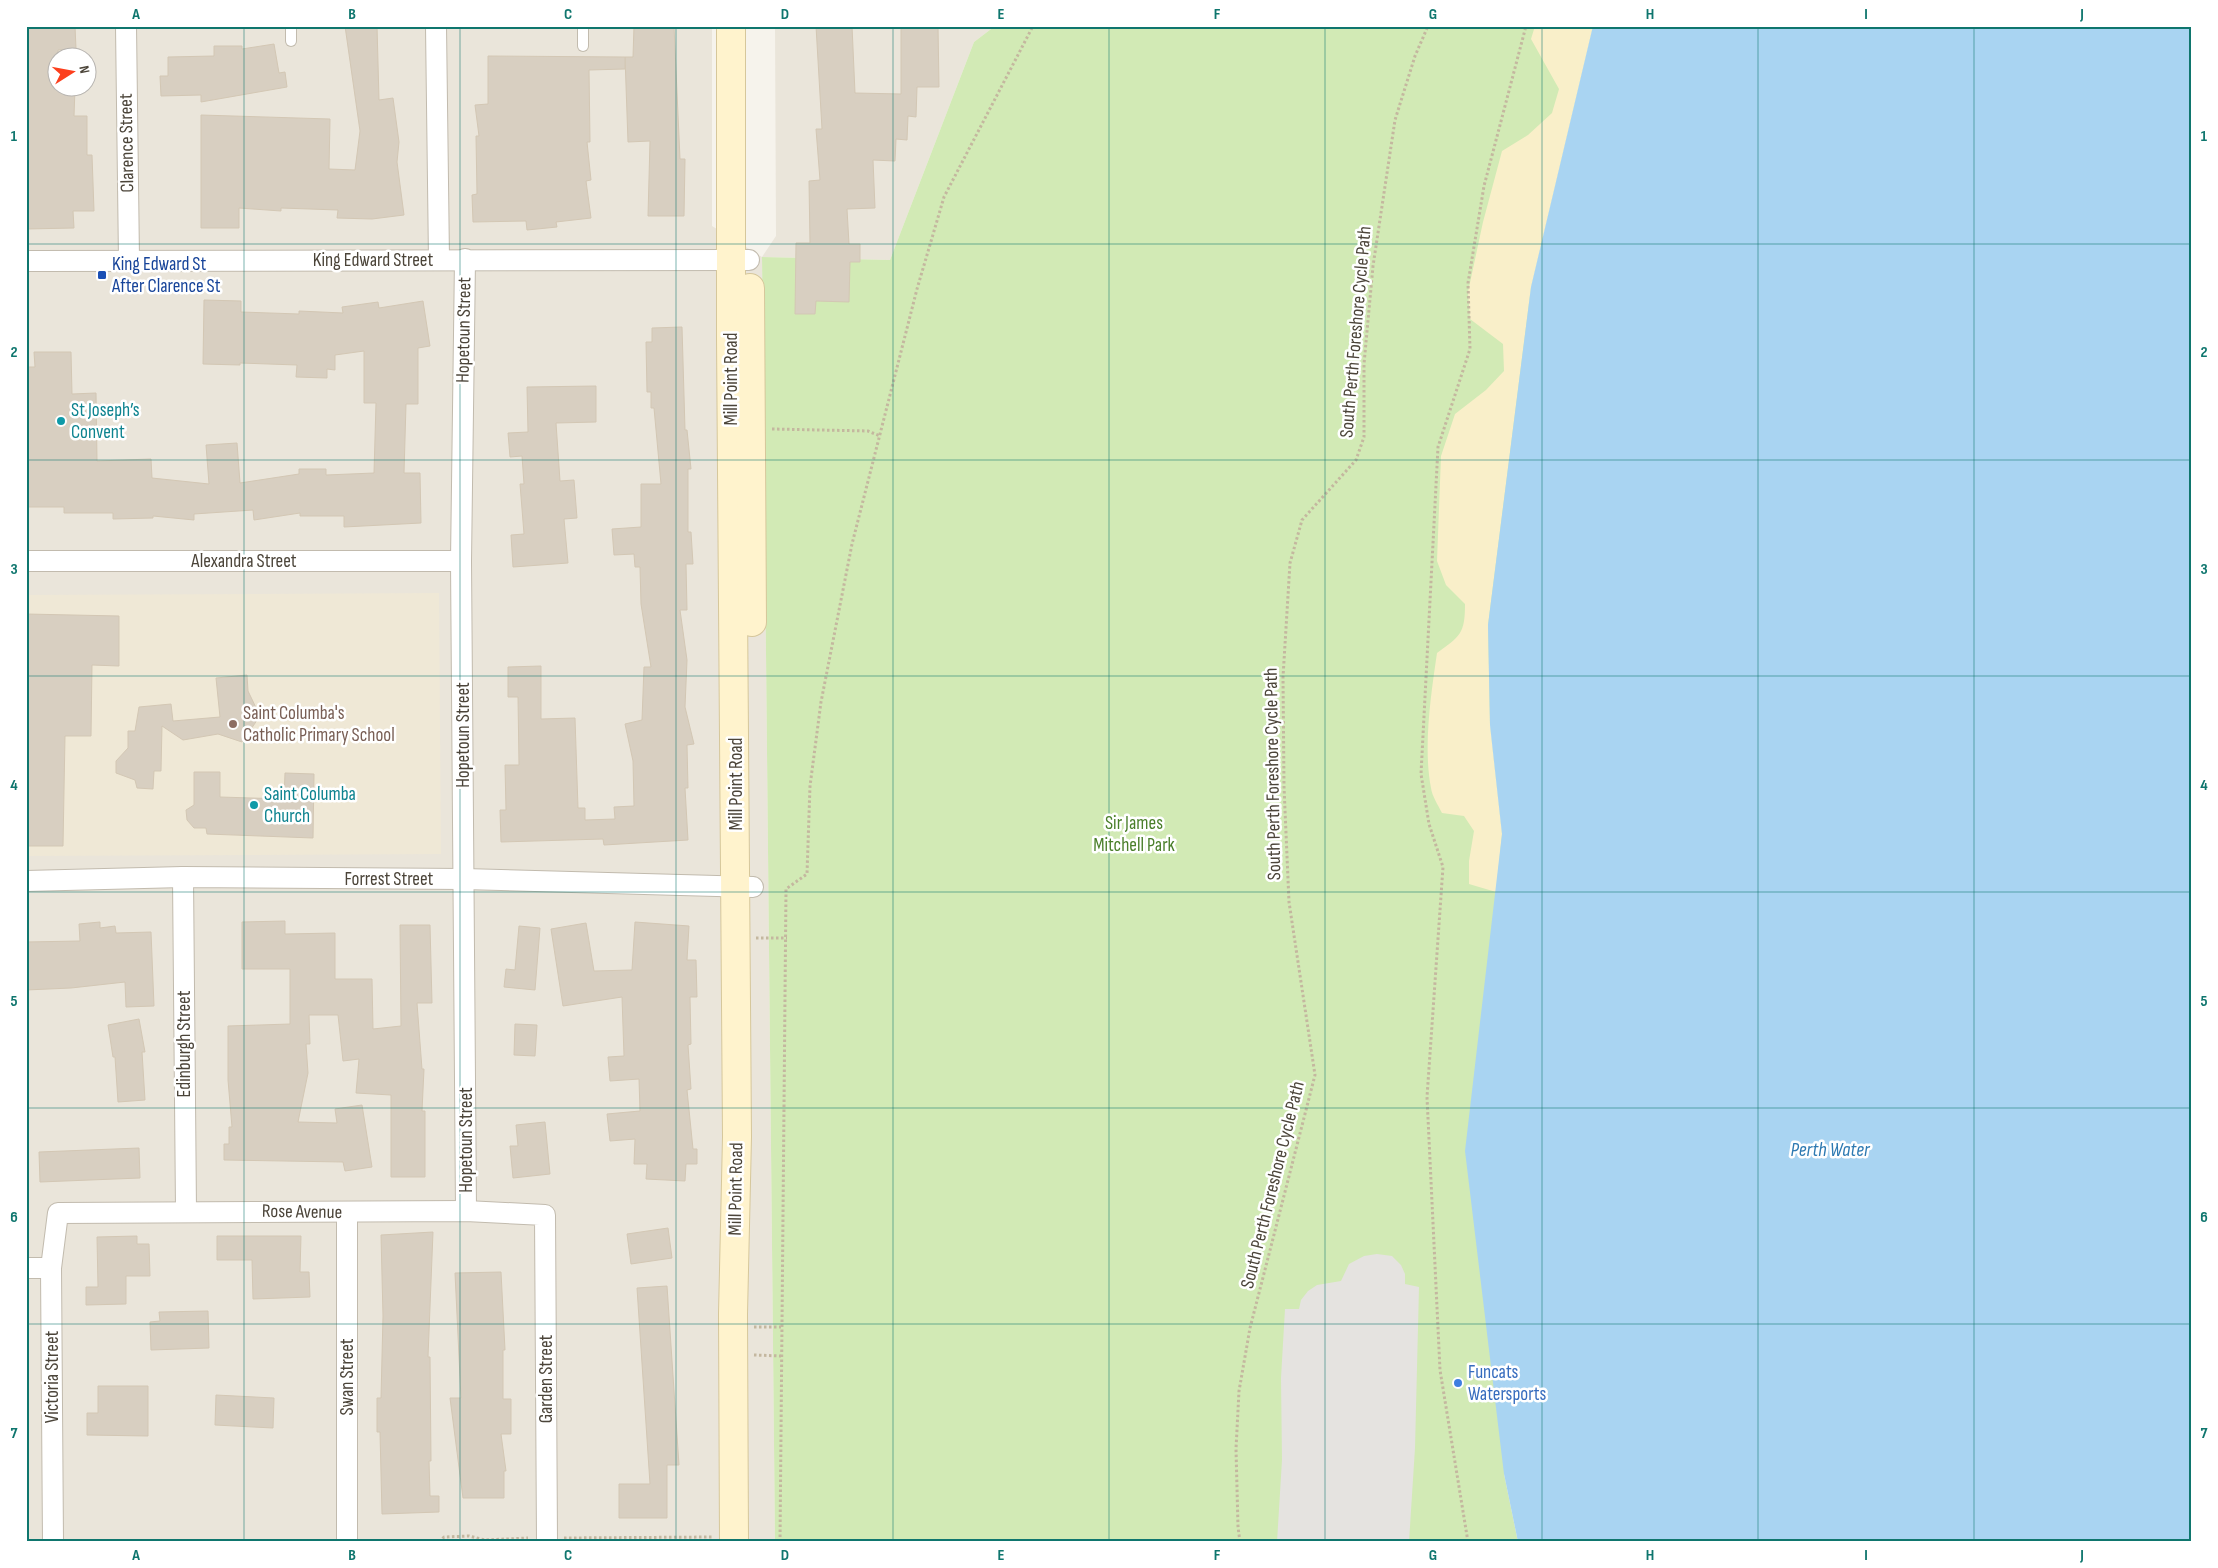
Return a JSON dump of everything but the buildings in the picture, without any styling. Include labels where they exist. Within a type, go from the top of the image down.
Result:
[{"type":"main road","name":"Mill Point Road","points":[[731,26],[753,556],[750,722],[744,887],[741,1540]]},
{"type":"main road","name":"Mill Point Road","points":[[741,260],[750,26]]},
{"type":"street","name":"Clarence Street","points":[[126,26],[129,260]]},
{"type":"street","name":"Hopetoun Street","points":[[436,26],[439,260]]},
{"type":"street","name":"Hopetoun Street","points":[[465,259],[462,561],[466,1211]]},
{"type":"street","name":"King Edward Street","points":[[26,261],[741,260]]},
{"type":"street","name":"Alexandra Street","points":[[26,561],[462,561]]},
{"type":"street","name":"Forrest Street","points":[[26,881],[183,877],[464,879],[744,887]]},
{"type":"street","name":"Edinburgh Street","points":[[183,877],[186,1210]]},
{"type":"street","name":"Rose Avenue","points":[[58,1212],[186,1210],[466,1211],[545,1215]]},
{"type":"street","name":"Victoria Street","points":[[53,1542],[52,1268],[58,1212]]},
{"type":"street","name":"Swan Street","points":[[347,1212],[347,1542]]},
{"type":"street","name":"Garden Street","points":[[545,1215],[547,1540]]},
{"type":"street","points":[[26,1268],[52,1268]]},
{"type":"lane","points":[[292,26],[292,41]]},
{"type":"lane","points":[[583,26],[583,46]]},
{"type":"path","points":[[780,1542],[786,889],[807,874],[810,786],[821,702],[852,544],[917,289],[944,197],[1033,26]]},
{"type":"path","name":"South Perth Foreshore Cycle Path","points":[[1240,1542],[1236,1449],[1239,1391],[1250,1328],[1315,1074],[1289,892],[1284,787],[1283,677],[1290,563],[1302,520],[1356,460],[1364,437],[1364,364],[1373,266],[1386,178],[1396,120],[1415,56],[1428,26]]},
{"type":"path","points":[[1468,1542],[1440,1370],[1427,1097],[1443,867],[1429,824],[1421,774],[1438,447],[1470,350],[1468,283],[1484,186],[1526,26]]},
{"type":"path","points":[[769,429],[868,431],[880,436]]},
{"type":"path","points":[[439,1542],[444,1536],[469,1536],[486,1540],[741,1540]]},
{"type":"shaded area","points":[[26,26],[712,26],[712,226],[762,257],[775,1542],[26,1542]]},
{"type":"shaded area","points":[[775,26],[995,26],[974,42],[890,260],[762,257],[776,236]]},
{"type":"shaded area","name":"Saint Columba's Catholic Primary School","points":[[439,593],[441,854],[26,856],[26,595]]},
{"type":"shaded area","points":[[1377,1254],[1392,1256],[1401,1265],[1405,1274],[1405,1284],[1419,1287],[1415,1448],[1409,1542],[1277,1542],[1282,1460],[1281,1378],[1285,1309],[1299,1309],[1301,1300],[1308,1291],[1317,1285],[1341,1281],[1349,1264],[1364,1256]]},
{"type":"green space","name":"Sir James Mitchell Park","points":[[995,26],[1593,26],[1531,287],[1490,725],[1502,834],[1504,1474],[1518,1542],[775,1542],[762,257],[890,260],[974,42]]},
{"type":"sand","points":[[1535,26],[1593,26],[1531,287],[1488,625],[1490,725],[1502,834],[1496,892],[1469,884],[1469,861],[1474,831],[1464,816],[1442,813],[1435,800],[1429,772],[1428,738],[1430,703],[1437,653],[1460,633],[1465,614],[1465,604],[1446,585],[1437,561],[1441,456],[1455,414],[1486,390],[1504,371],[1503,344],[1470,319],[1468,292],[1483,222],[1502,151],[1528,135],[1552,113],[1559,89],[1531,39]]},
{"type":"water","name":"Perth Water","points":[[1593,26],[2192,26],[2192,1542],[1518,1542],[1504,1474],[1465,1151],[1502,834],[1490,725],[1488,625],[1531,287]]},
{"type":"place","name":"King Edward St After Clarence St","points":[[102,275]]},
{"type":"place","name":"St Joseph’s Convent","points":[[61,421]]},
{"type":"place","name":"Saint Columba's Catholic Primary School","points":[[233,724]]},
{"type":"place","name":"Saint Columba Church","points":[[254,805]]},
{"type":"place","name":"Funcats Watersports","points":[[1458,1383]]}]
